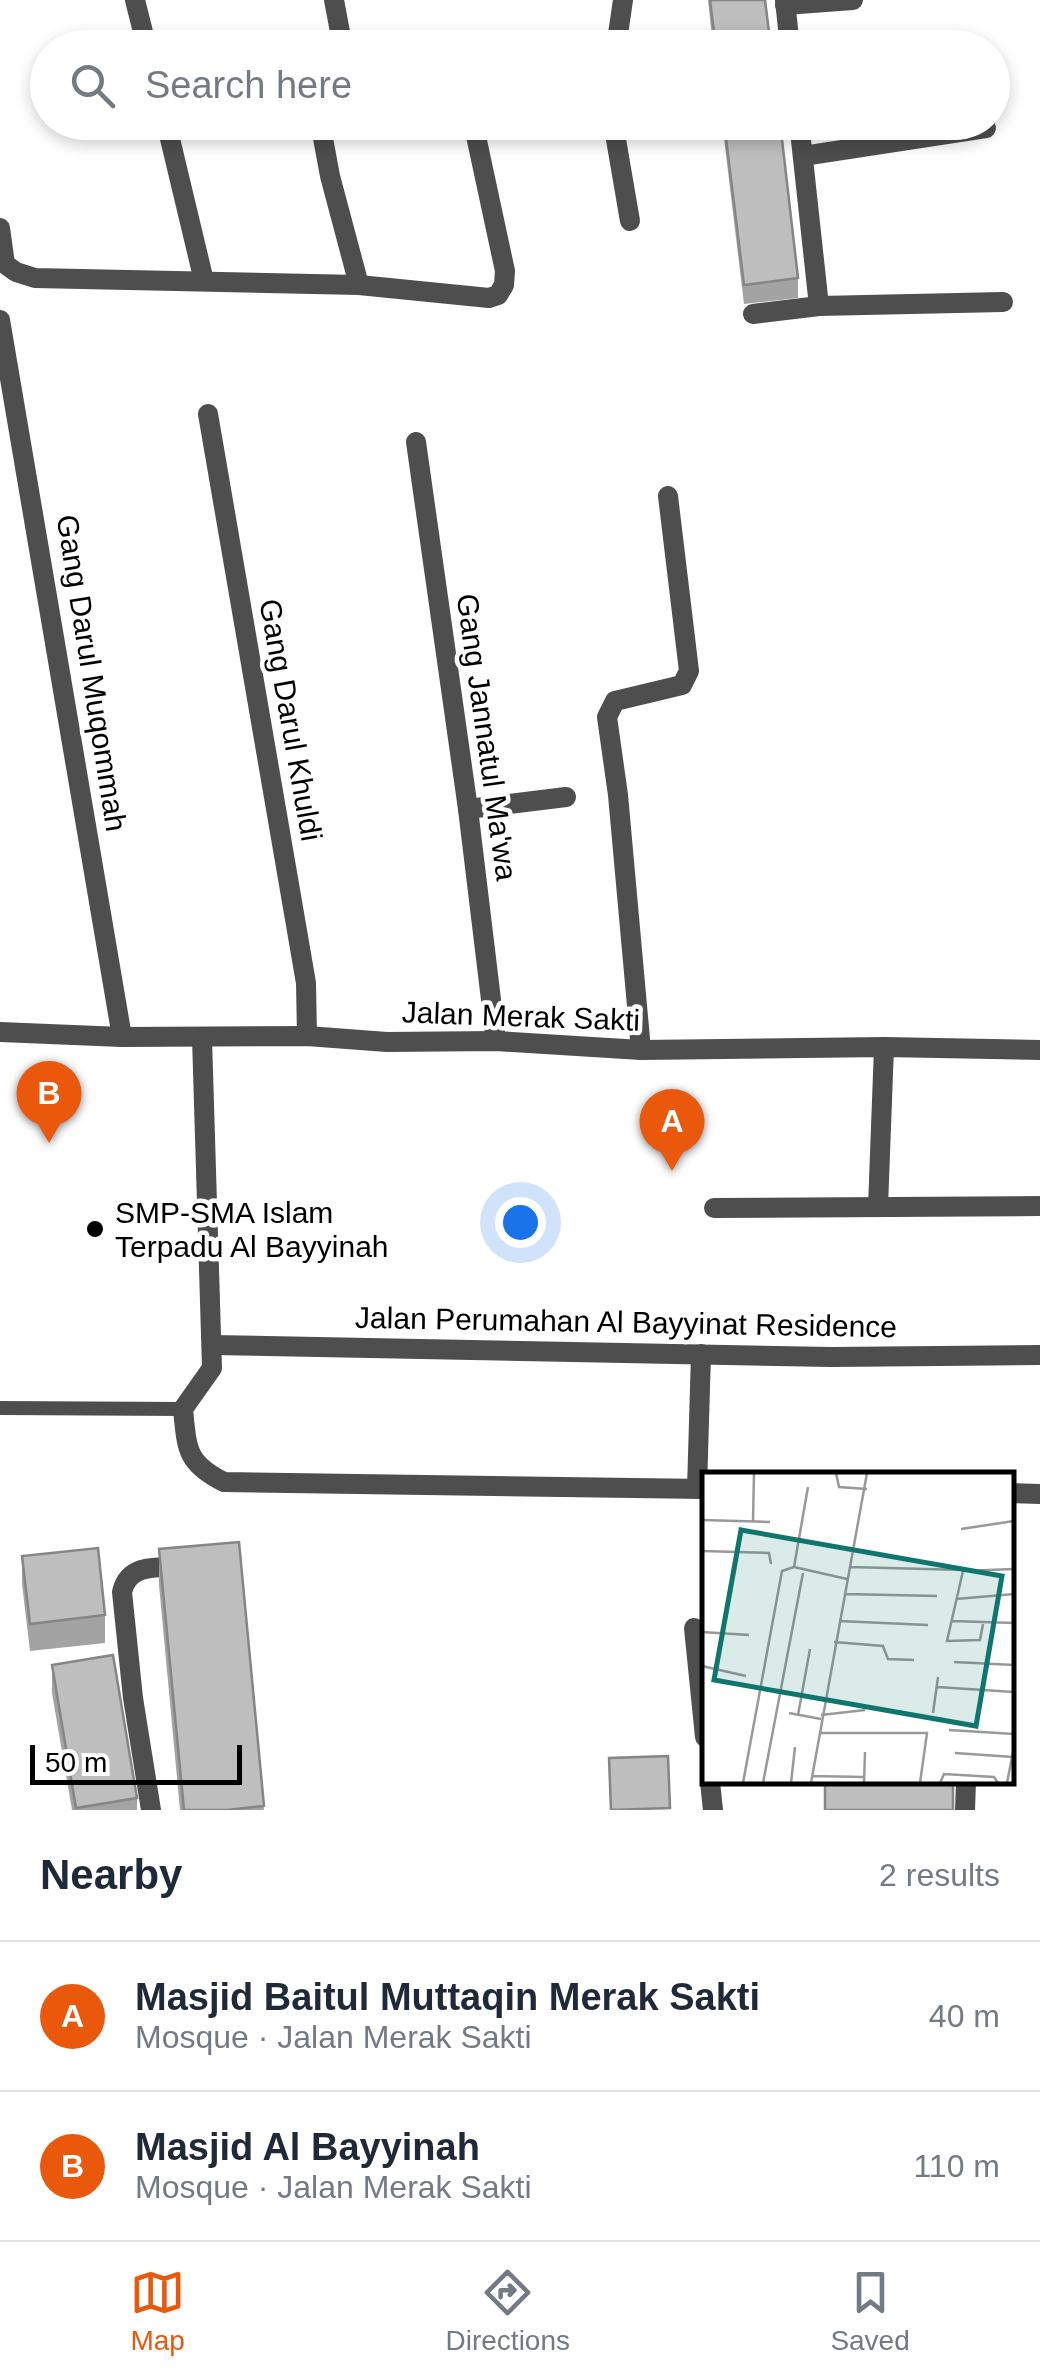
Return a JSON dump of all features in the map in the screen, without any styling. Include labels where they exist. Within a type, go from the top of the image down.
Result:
[{"type":"street","points":[[135,0],[142,30]]},
{"type":"street","points":[[334,0],[340,30]]},
{"type":"street","points":[[619,30],[623,0]]},
{"type":"street","points":[[788,30],[785,3],[853,0]]},
{"type":"street","points":[[170,140],[204,281]]},
{"type":"street","points":[[323,140],[359,286]]},
{"type":"street","points":[[0,228],[3,270],[35,278],[359,286],[489,298],[498,295],[504,285],[505,271],[476,140]]},
{"type":"street","points":[[616,140],[630,221]]},
{"type":"street","points":[[802,140],[819,306]]},
{"type":"street","points":[[804,156],[908,140]]},
{"type":"street","points":[[753,314],[819,306],[1003,302]]},
{"type":"street","name":"Gang Darul Muqommah","points":[[0,320],[122,1037]]},
{"type":"street","name":"Gang Darul Khuldi","points":[[208,414],[306,984],[307,1036]]},
{"type":"street","name":"Gang Jannatul Ma'wa","points":[[416,442],[468,808],[496,1042]]},
{"type":"street","points":[[641,1050],[607,717],[615,701],[682,685],[688,671],[668,496]]},
{"type":"street","points":[[468,808],[566,796]]},
{"type":"street","name":"Jalan Merak Sakti","points":[[0,1032],[122,1037],[307,1036],[641,1050],[1040,1050]]},
{"type":"street","points":[[202,1038],[212,1368],[183,1409],[186,1445],[200,1470],[224,1482],[701,1489],[701,1354]]},
{"type":"street","points":[[878,1207],[884,1047]]},
{"type":"street","points":[[714,1208],[1040,1206]]},
{"type":"street","name":"Jalan Perumahan Al Bayyinat Residence","points":[[212,1345],[701,1354],[1040,1355]]},
{"type":"street","points":[[151,1810],[122,1592],[125,1578],[136,1570],[190,1566]]},
{"type":"street","points":[[694,1628],[702,1707]]},
{"type":"street","points":[[710,1785],[713,1810]]},
{"type":"street","points":[[965,1810],[966,1785]]},
{"type":"lane","points":[[0,1408],[183,1409]]},
{"type":"building","points":[[710,0],[765,0],[769,30],[714,30]]},
{"type":"building","points":[[726,140],[782,140],[798,278],[744,285]]},
{"type":"building","points":[[239,1542],[264,1806],[184,1810],[159,1549]]},
{"type":"building","points":[[98,1548],[105,1615],[30,1624],[22,1556]]},
{"type":"building","points":[[113,1655],[137,1798],[76,1808],[52,1665]]},
{"type":"building","points":[[668,1756],[670,1808],[611,1810],[609,1758]]},
{"type":"building","points":[[825,1785],[953,1785],[953,1810],[825,1810]]},
{"type":"place","name":"Masjid Al Bayyinah","points":[[49,1143]]},
{"type":"place","name":"Masjid Baitul Muttaqin Merak Sakti","points":[[672,1171]]},
{"type":"place","name":"SMP-SMA Islam Terpadu Al Bayyinah","points":[[95,1229]]}]
